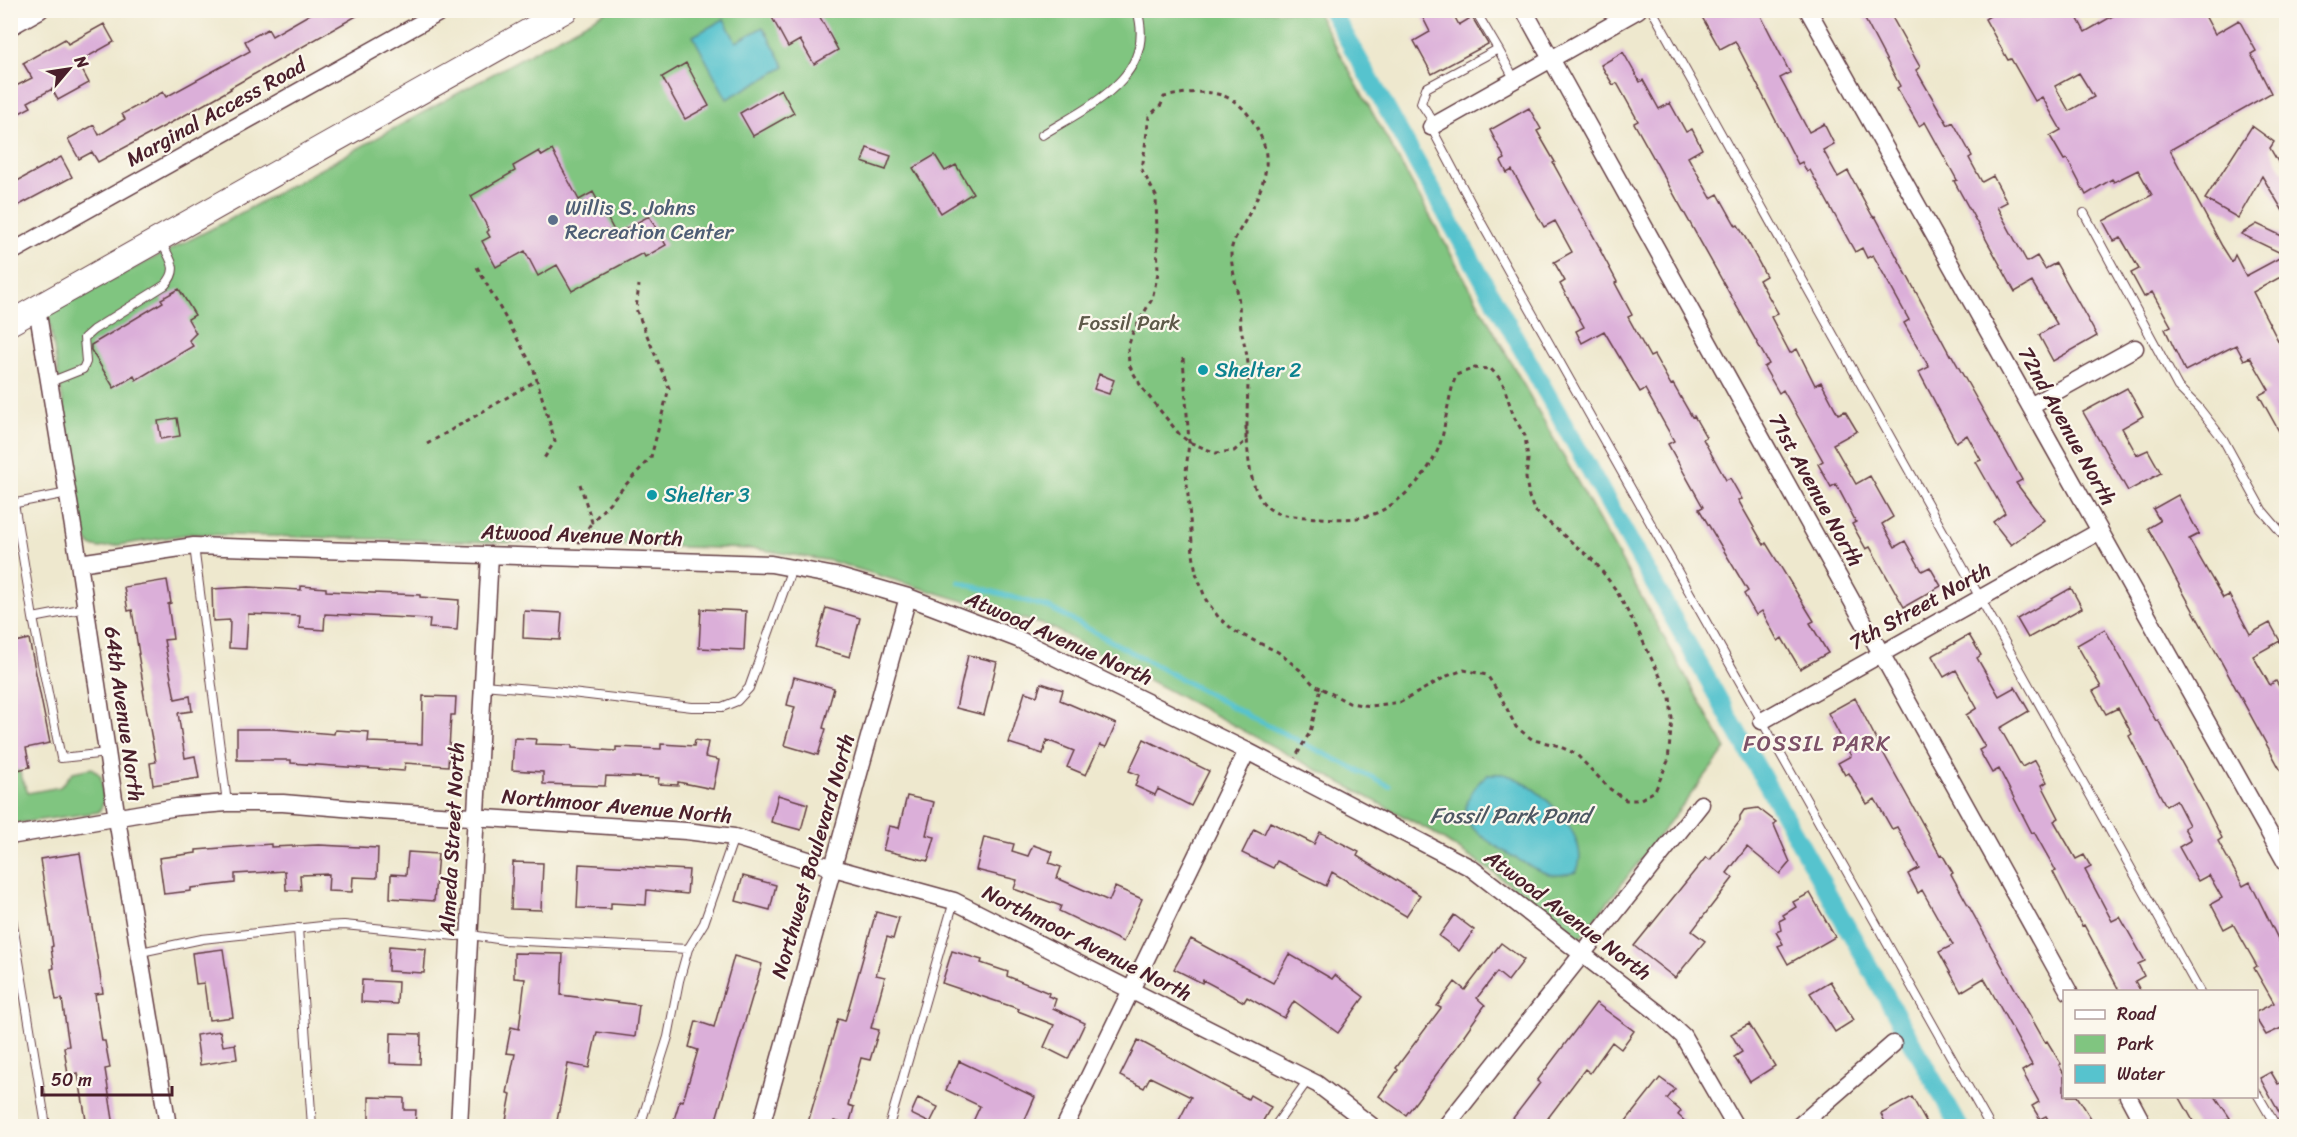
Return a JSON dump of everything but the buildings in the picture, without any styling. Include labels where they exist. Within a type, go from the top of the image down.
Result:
[{"type":"main road","points":[[10,323],[566,10]]},
{"type":"street","points":[[15,20],[40,10]]},
{"type":"street","name":"Marginal Access Road","points":[[10,253],[444,10]]},
{"type":"street","name":"71st Avenue North","points":[[1524,10],[2068,990]]},
{"type":"street","points":[[1433,126],[1638,10]]},
{"type":"street","name":"72nd Avenue North","points":[[1808,10],[2286,863]]},
{"type":"street","name":"64th Avenue North","points":[[37,308],[68,492],[117,819],[141,952],[168,1126]]},
{"type":"street","points":[[2030,406],[2135,348]]},
{"type":"street","name":"7th Street North","points":[[1762,721],[2100,531]]},
{"type":"street","name":"Atwood Avenue North","points":[[79,563],[194,546],[771,564],[835,576],[908,597],[1018,639],[1247,751],[1471,868],[1658,1012],[1683,1036],[1735,1126]]},
{"type":"street","name":"Almeda Street North","points":[[459,1126],[490,555]]},
{"type":"street","name":"Northwest Boulevard North","points":[[761,1126],[908,597]]},
{"type":"street","points":[[1065,1126],[1247,751]]},
{"type":"street","name":"Northmoor Avenue North","points":[[10,836],[177,807],[227,803],[284,803],[686,831],[734,837],[834,868],[954,901],[1308,1080],[1372,1126]]},
{"type":"street","points":[[1446,1126],[1584,955],[1701,804]]},
{"type":"street","points":[[1799,1126],[1893,1044]]},
{"type":"street","points":[[2129,1098],[2144,1126]]},
{"type":"lane","points":[[1042,135],[1114,89],[1129,72],[1139,49],[1141,22],[1137,10]]},
{"type":"lane","points":[[1475,10],[1515,80]]},
{"type":"lane","points":[[1652,10],[2199,990]]},
{"type":"lane","points":[[1498,49],[1426,88],[1422,103],[1482,224],[1990,1126]]},
{"type":"lane","points":[[2084,213],[2178,387],[2198,407],[2223,440],[2262,510],[2286,538]]},
{"type":"lane","points":[[50,382],[83,369],[86,362],[84,338],[165,285],[173,276],[174,268],[160,239]]},
{"type":"lane","points":[[68,492],[12,503],[62,758],[107,753]]},
{"type":"lane","points":[[194,546],[227,803]]},
{"type":"lane","points":[[483,685],[692,707],[730,704],[737,701],[749,688],[792,568]]},
{"type":"lane","points":[[33,618],[86,608]]},
{"type":"lane","points":[[640,1126],[668,1037],[688,949],[704,923],[734,837]]},
{"type":"lane","points":[[889,1126],[954,901]]},
{"type":"lane","points":[[10,906],[46,1126]]},
{"type":"lane","points":[[141,952],[202,939],[344,925],[455,936],[471,935],[504,940],[688,949]]},
{"type":"lane","points":[[298,928],[312,1126]]},
{"type":"lane","points":[[1275,1126],[1308,1080]]},
{"type":"lane","points":[[2258,1095],[2276,1126]]},
{"type":"path","points":[[1198,91],[1217,93],[1230,99],[1248,114],[1263,139],[1267,165],[1263,184],[1231,250],[1239,301],[1240,326],[1248,362],[1246,426],[1246,441],[1234,451],[1216,453],[1189,442],[1180,435],[1142,388],[1129,365],[1128,347],[1133,332],[1152,299],[1158,273],[1156,196],[1142,171],[1149,116],[1161,105],[1164,97],[1198,91]]},
{"type":"path","points":[[477,267],[533,367],[555,441],[543,460]]},
{"type":"path","points":[[576,545],[592,522],[651,457],[669,388],[636,309],[639,285]]},
{"type":"path","points":[[1183,358],[1189,442],[1186,472],[1193,554],[1196,573],[1206,600],[1219,618],[1236,632],[1278,652],[1314,685],[1349,703],[1371,706],[1401,702],[1447,676],[1464,670],[1486,675],[1500,695],[1515,727],[1533,740],[1556,745],[1576,754],[1610,789],[1626,800],[1639,800],[1654,791],[1668,761],[1672,719],[1670,697],[1616,590],[1595,562],[1534,510],[1526,478],[1528,459],[1525,436],[1514,417],[1502,381],[1491,369],[1475,368],[1456,375],[1450,392],[1444,430],[1424,475],[1409,493],[1387,508],[1362,519],[1314,518],[1276,513],[1262,501],[1255,489],[1246,426]]},
{"type":"path","points":[[426,444],[537,380]]},
{"type":"path","points":[[580,484],[592,522]]},
{"type":"path","points":[[1290,766],[1310,732],[1321,688]]},
{"type":"green space","name":"Fossil Park","points":[[607,11],[1316,11],[1726,749],[1580,938],[1494,873],[1429,830],[1050,627],[831,561],[756,549],[190,534],[100,548],[91,546],[85,538],[48,312],[219,225]]},
{"type":"green space","points":[[18,768],[28,793],[60,787],[73,772],[92,768],[101,776],[104,801],[99,812],[11,824],[10,770]]},
{"type":"water","points":[[724,19],[736,42],[763,27],[785,67],[727,99],[693,36]]},
{"type":"water","name":"Fossil Park Pond","points":[[1488,774],[1505,774],[1520,780],[1534,789],[1560,814],[1578,844],[1580,858],[1576,872],[1556,875],[1541,871],[1505,852],[1473,828],[1466,815],[1467,802],[1478,783]]},
{"type":"waterway","points":[[1331,10],[1959,1126]]},
{"type":"waterway","points":[[959,582],[1050,608],[1251,717],[1389,786]]},
{"type":"place","name":"Willis S. Johns Recreation Center","points":[[553,220]]},
{"type":"place","name":"Shelter 2","points":[[1203,370]]},
{"type":"place","name":"Shelter 3","points":[[652,495]]},
{"type":"district","name":"FOSSIL PARK","points":[[1817,743]]}]
